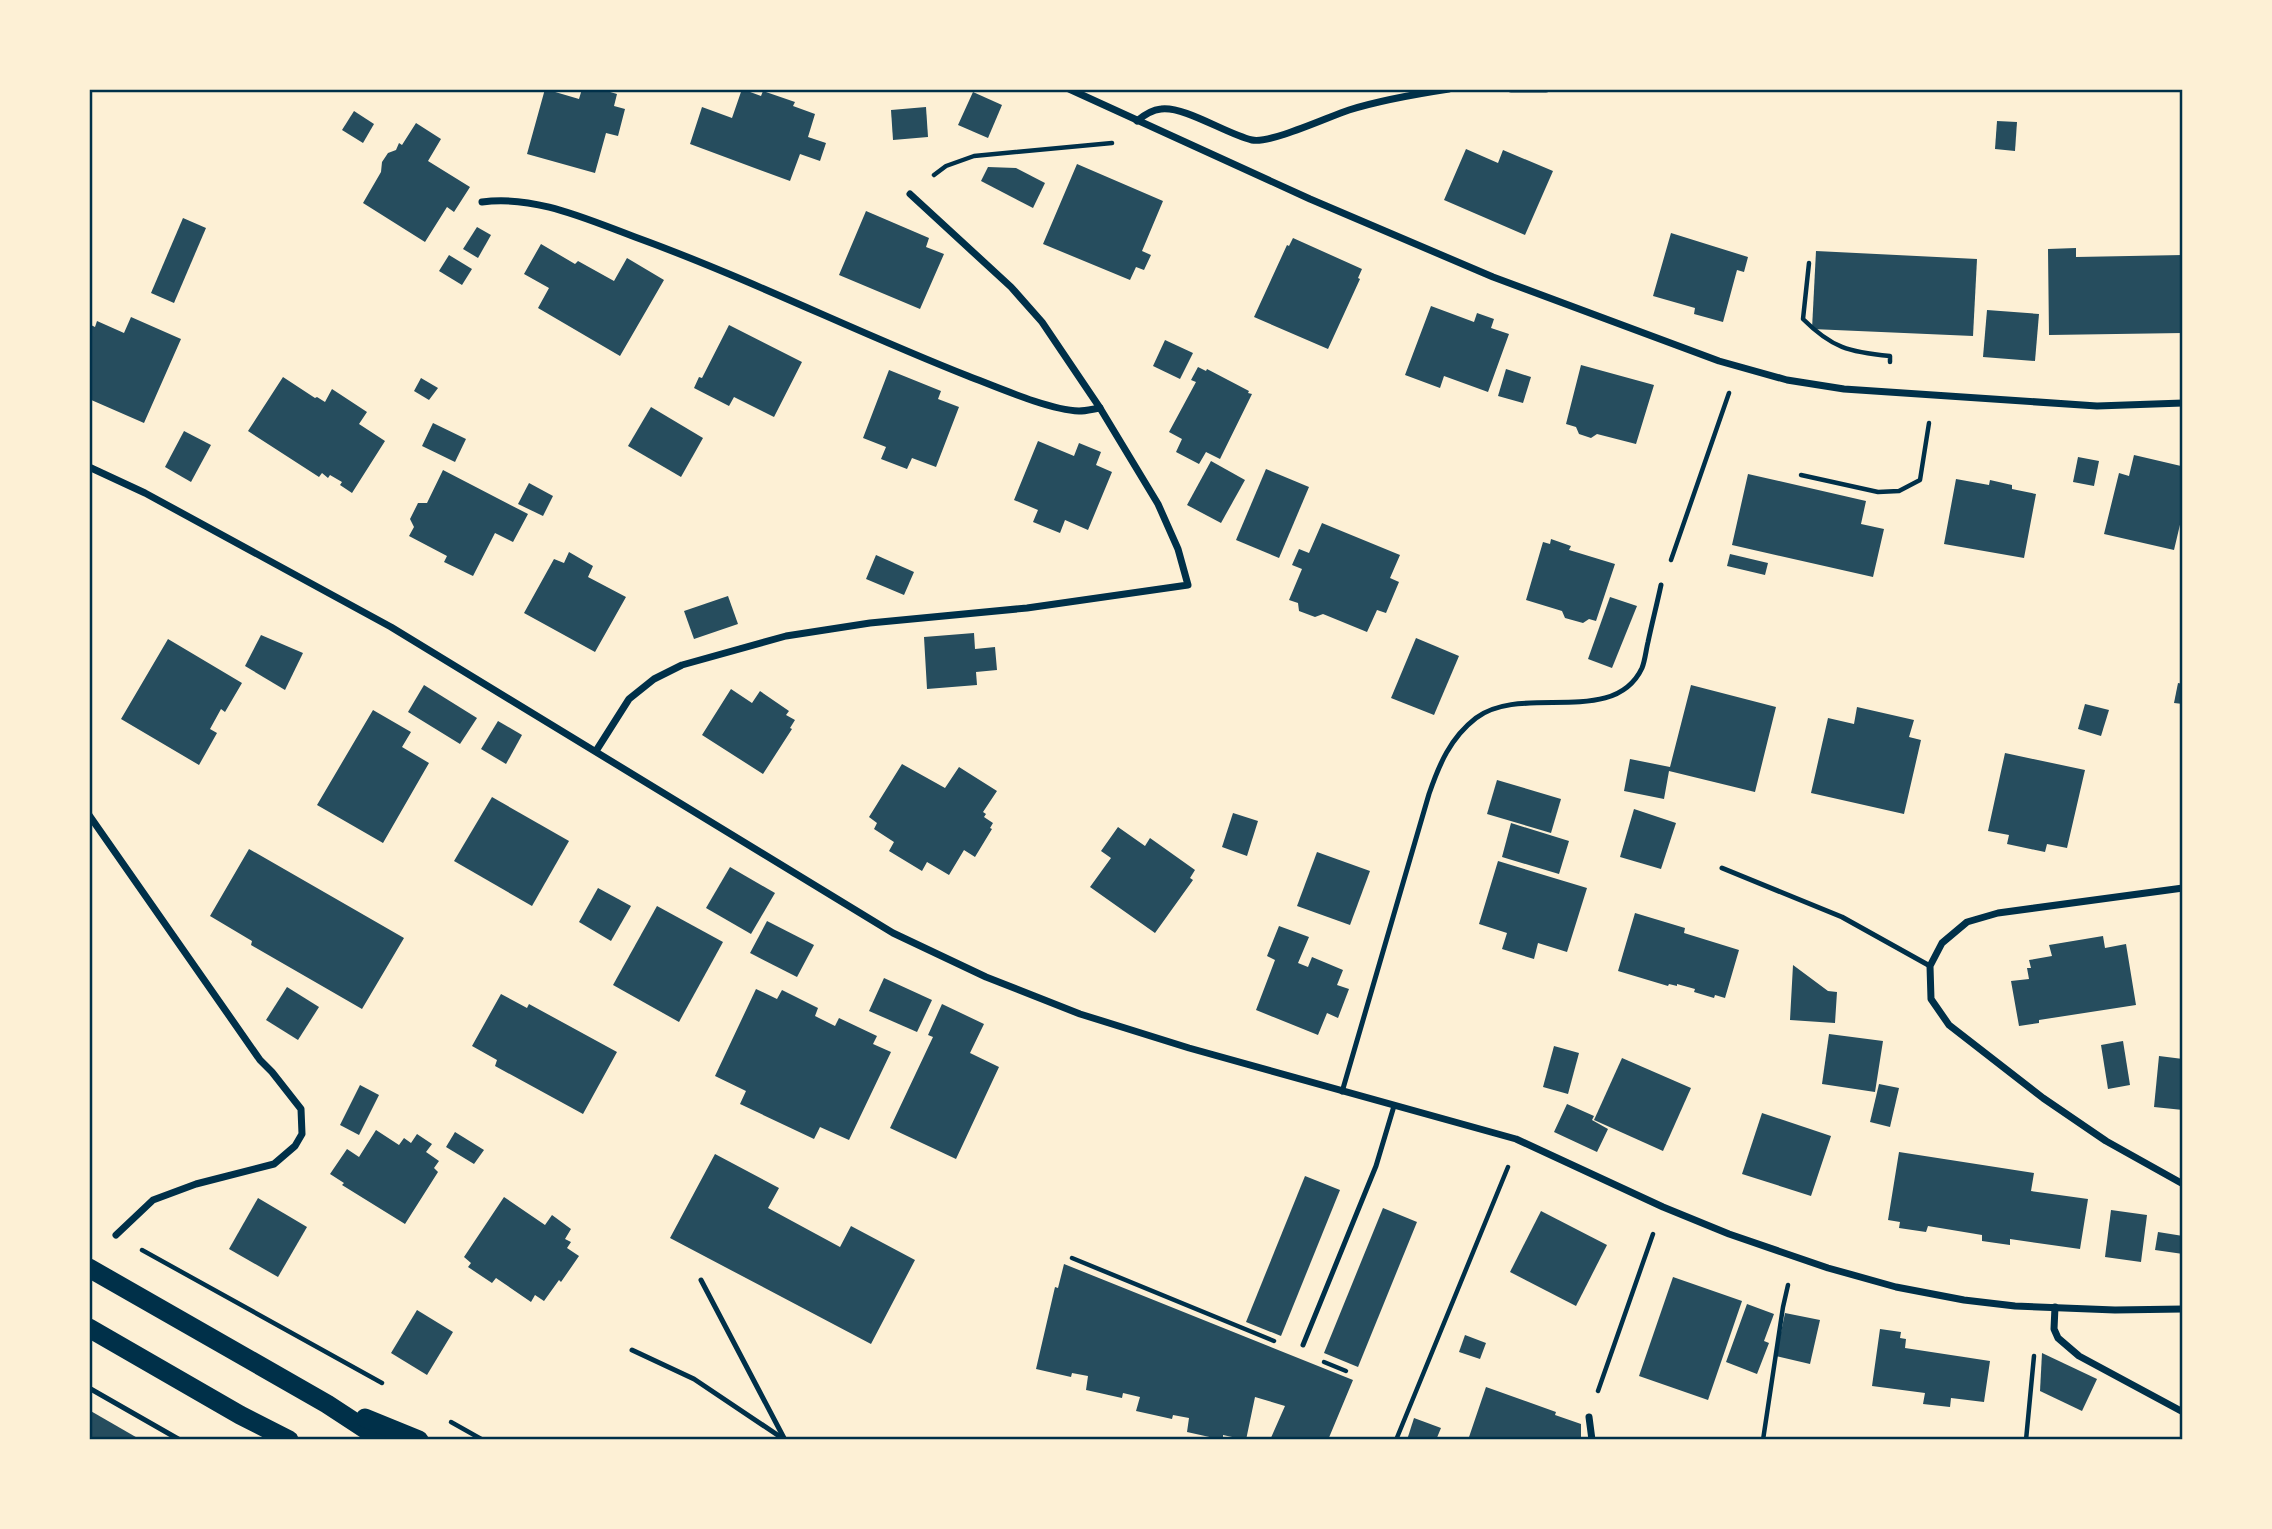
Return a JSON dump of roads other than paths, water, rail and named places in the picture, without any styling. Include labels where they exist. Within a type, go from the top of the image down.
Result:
[{"type":"highway","points":[[89,1268],[327,1404],[382,1440]]},
{"type":"highway","points":[[89,1328],[240,1415],[289,1440]]},
{"type":"highway","points":[[327,1404],[419,1440]]},
{"type":"highway","points":[[240,1415],[271,1440]]},
{"type":"street","points":[[1069,89],[1310,199],[1493,277],[1719,361],[1787,380],[1844,388],[2097,406],[2183,403]]},
{"type":"street","points":[[1137,121],[1147,113],[1162,109],[1179,112],[1254,141],[1277,136],[1350,110],[1449,89]]},
{"type":"street","points":[[1511,89],[1546,89]]},
{"type":"street","points":[[596,751],[629,699],[654,679],[682,665],[786,636],[870,623],[1027,608],[1188,585],[1178,549],[1158,504],[1100,408],[1042,323],[1011,287],[910,194]]},
{"type":"street","points":[[481,202],[527,202],[558,209],[687,256],[1003,390],[1061,409],[1080,411],[1100,408]]},
{"type":"street","points":[[89,467],[145,493],[391,627],[893,933],[986,977],[1080,1014],[1189,1048],[1516,1139],[1728,1234],[1795,1258],[1896,1287],[1964,1300],[2039,1307],[2183,1309]]},
{"type":"street","points":[[89,815],[260,1060],[301,1109],[302,1122],[302,1134],[295,1146],[274,1164],[196,1184],[153,1200],[116,1236]]},
{"type":"street","points":[[2183,888],[1998,913],[1967,922],[1942,943],[1930,966],[1931,999],[1950,1024],[2043,1098],[2106,1141],[2183,1184]]},
{"type":"street","points":[[2054,1307],[2054,1329],[2058,1338],[2078,1356],[2183,1412]]},
{"type":"street","points":[[1589,1417],[1592,1440]]},
{"type":"lane","points":[[1342,1092],[1429,794],[1450,744],[1478,716],[1499,707],[1520,703],[1590,701],[1614,696],[1630,684],[1642,668],[1661,585]]},
{"type":"lane","points":[[1722,868],[1842,917],[1930,966]]},
{"type":"lane","points":[[1303,1345],[1376,1166],[1394,1106]]},
{"type":"lane","points":[[701,1280],[785,1439]]},
{"type":"lane","points":[[632,1350],[694,1379],[785,1439]]},
{"type":"lane","points":[[89,1388],[180,1440]]}]
